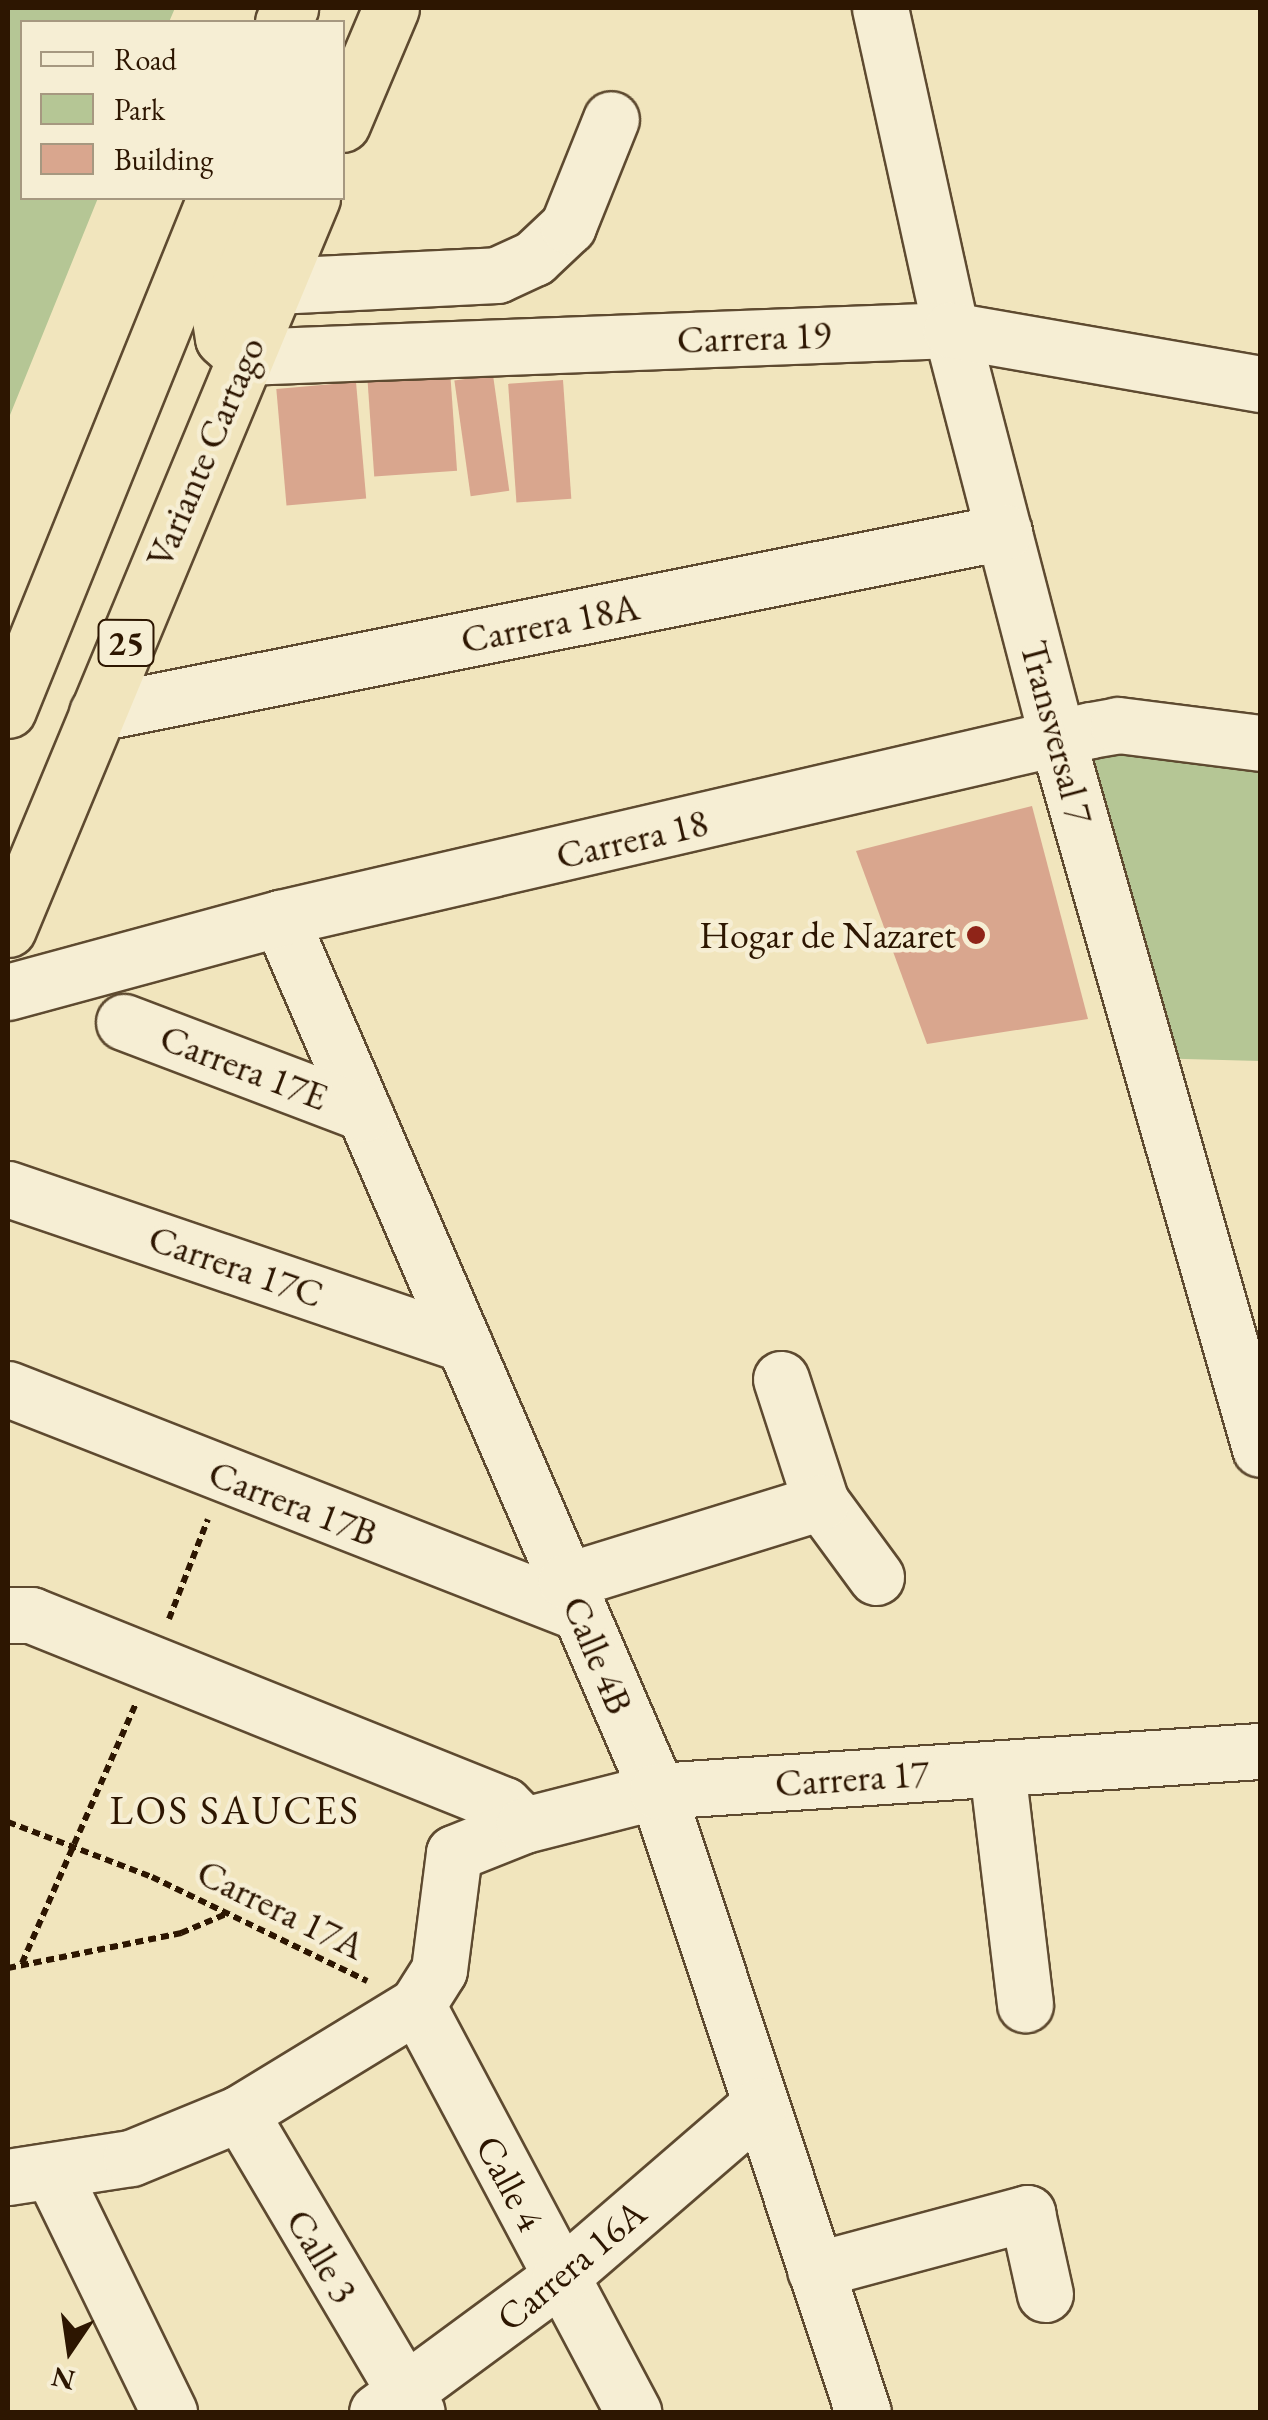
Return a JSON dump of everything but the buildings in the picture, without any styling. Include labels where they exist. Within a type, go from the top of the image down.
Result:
[{"type":"highway","points":[[345,117],[391,8]]},
{"type":"highway","name":"25","points":[[8,710],[215,200]]},
{"type":"highway","points":[[244,357],[223,338],[218,308],[255,200]]},
{"type":"highway","name":"Variante Cartago","points":[[8,929],[311,200]]},
{"type":"street","name":"Transversal 7","points":[[880,8],[950,330],[1058,742],[1260,1450]]},
{"type":"street","points":[[275,286],[497,276],[534,258],[568,226],[612,120]]},
{"type":"street","name":"Carrera 19","points":[[244,357],[950,330],[1260,384]]},
{"type":"street","name":"Carrera 18A","points":[[97,713],[1004,532]]},
{"type":"street","name":"Carrera 18","points":[[8,992],[280,918],[1058,742],[1118,725],[1260,743]]},
{"type":"street","name":"Calle 4B","points":[[280,918],[657,1790],[758,2106],[863,2412]]},
{"type":"street","name":"Carrera 17E","points":[[124,1022],[364,1112]]},
{"type":"street","name":"Carrera 17C","points":[[8,1189],[464,1344]]},
{"type":"street","points":[[781,1379],[821,1502],[876,1578]]},
{"type":"street","name":"Carrera 17B","points":[[8,1390],[573,1597]]},
{"type":"street","points":[[573,1597],[821,1502]]},
{"type":"street","points":[[8,1615],[31,1615],[467,1790],[524,1826]]},
{"type":"street","name":"Carrera 17","points":[[417,2006],[439,1970],[454,1854],[524,1826],[657,1790],[1260,1751]]},
{"type":"street","points":[[997,1768],[1026,2004]]},
{"type":"street","points":[[169,2412],[30,2176],[131,2158],[240,2113],[417,2006]]},
{"type":"street","name":"Calle 4","points":[[417,2006],[633,2412]]},
{"type":"street","name":"Carrera 16A","points":[[401,2407],[560,2277],[758,2106]]},
{"type":"street","name":"Calle 3","points":[[240,2113],[401,2407]]},
{"type":"street","points":[[814,2270],[1026,2213],[1045,2294]]},
{"type":"path","name":"Carrera 17A","points":[[8,1822],[80,1846],[417,2006]]},
{"type":"path","points":[[22,1964],[80,1846]]},
{"type":"path","points":[[8,1968],[181,1933],[227,1914]]},
{"type":"green space","points":[[8,8],[175,8],[170,20],[20,20],[20,200],[97,200],[8,420]]},
{"type":"green space","points":[[1058,742],[1260,745],[1260,1061],[1148,1058]]},
{"type":"place","name":"Hogar de Nazaret","points":[[976,935]]},
{"type":"district","name":"LOS SAUCES","points":[[235,1810]]}]
